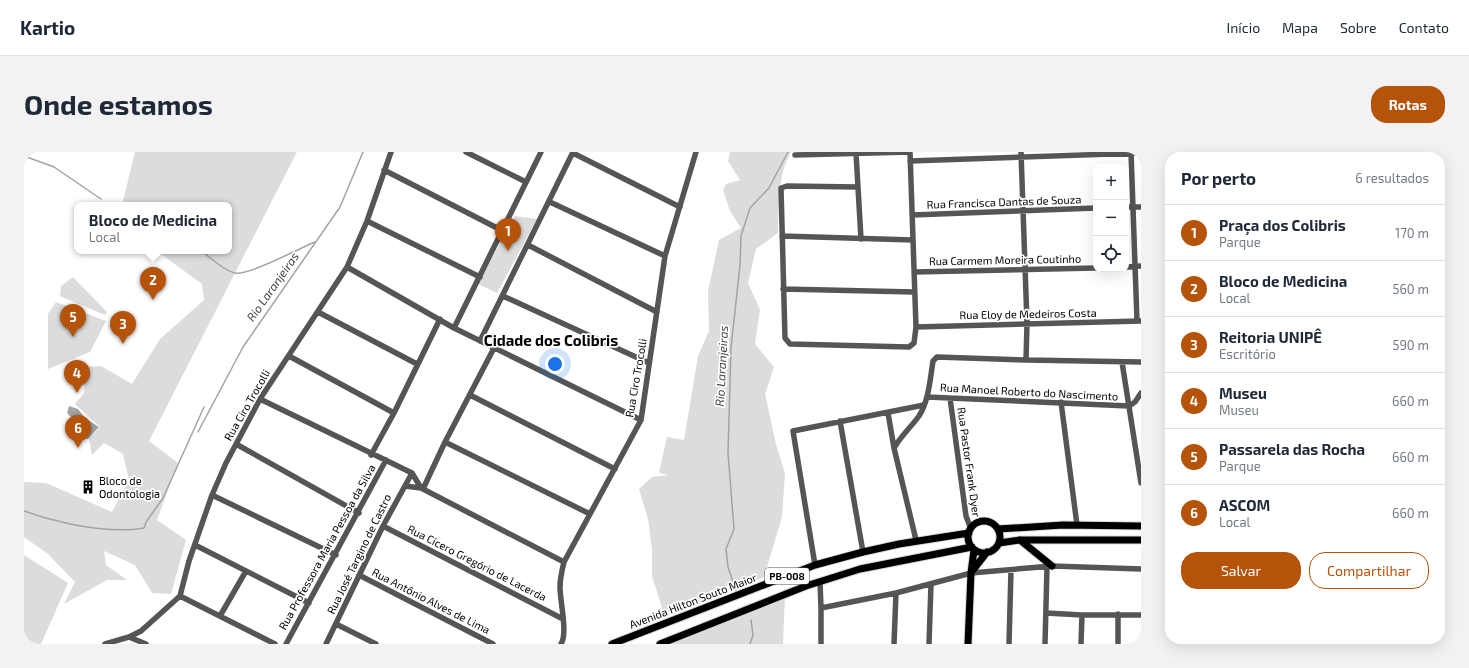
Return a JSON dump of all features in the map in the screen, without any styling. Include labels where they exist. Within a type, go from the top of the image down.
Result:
[{"type":"main road","points":[[968,644],[971,574],[973,548],[968,540],[970,531],[982,521],[991,523],[998,529],[1000,536],[999,543],[994,549],[987,552],[975,566],[971,574]]},
{"type":"main road","points":[[998,529],[1077,525],[1141,526]]},
{"type":"main road","name":"Avenida Hilton Souto Maior","points":[[612,644],[815,565],[862,552],[916,540],[970,531]]},
{"type":"main road","points":[[999,543],[1020,540],[1141,540]]},
{"type":"main road","points":[[1020,540],[1050,566]]},
{"type":"main road","points":[[973,548],[987,552]]},
{"type":"main road","name":"PB-008","points":[[660,644],[820,582],[860,569],[973,548]]},
{"type":"street","name":"Rua Ciro Trocolli","points":[[180,596],[189,561],[212,495],[236,444],[260,399],[347,267],[367,221],[391,152]]},
{"type":"street","points":[[466,152],[526,182]]},
{"type":"street","points":[[454,328],[541,152]]},
{"type":"street","points":[[480,341],[550,202],[573,152],[680,207]]},
{"type":"street","name":"Rua Ciro Trocolli","points":[[561,644],[564,634],[561,618],[560,586],[564,562],[641,420],[665,256],[696,152]]},
{"type":"street","points":[[795,155],[910,152],[916,327],[915,340],[912,346],[790,344],[785,338],[780,191],[783,187],[787,186],[858,187]]},
{"type":"street","points":[[856,153],[861,239]]},
{"type":"street","points":[[1131,153],[1133,207],[1138,266],[1139,321]]},
{"type":"street","points":[[910,161],[1021,154],[1141,153]]},
{"type":"street","points":[[1021,154],[1027,323],[1026,360]]},
{"type":"street","points":[[384,170],[503,231]]},
{"type":"street","points":[[550,202],[665,256]]},
{"type":"street","points":[[1129,207],[1141,207]]},
{"type":"street","name":"Rua Francisca Dantas de Souza","points":[[912,215],[1093,208]]},
{"type":"street","points":[[367,221],[480,278]]},
{"type":"street","points":[[782,236],[913,240]]},
{"type":"street","points":[[528,245],[657,312]]},
{"type":"street","points":[[347,267],[454,328],[641,420]]},
{"type":"street","name":"Rua Carmem Moreira Coutinho","points":[[914,272],[1093,268]]},
{"type":"street","points":[[783,289],[914,292]]},
{"type":"street","points":[[503,296],[649,363]]},
{"type":"street","points":[[318,312],[417,364]]},
{"type":"street","name":"Rua Professora Maria Pessoa da Silva","points":[[371,454],[394,412],[440,319]]},
{"type":"street","name":"Rua Eloy de Medeiros Costa","points":[[916,327],[1139,321]]},
{"type":"street","points":[[422,489],[494,348]]},
{"type":"street","points":[[289,356],[394,412]]},
{"type":"street","points":[[894,448],[919,415],[924,405],[927,397],[933,361],[937,357],[1141,362]]},
{"type":"street","points":[[1122,362],[1141,483]]},
{"type":"street","points":[[1129,406],[1135,402],[1141,393]]},
{"type":"street","points":[[470,395],[615,469]]},
{"type":"street","name":"Rua Manoel Roberto do Nascimento","points":[[927,397],[1129,406]]},
{"type":"street","name":"Rua Pastor Frank Dyer","points":[[950,398],[966,516],[970,531]]},
{"type":"street","points":[[260,399],[412,473],[422,489]]},
{"type":"street","points":[[1061,402],[1077,525]]},
{"type":"street","points":[[815,565],[793,431],[924,405]]},
{"type":"street","points":[[888,413],[894,448],[916,540]]},
{"type":"street","points":[[840,421],[862,552]]},
{"type":"street","points":[[445,442],[590,514]]},
{"type":"street","points":[[236,444],[359,512]]},
{"type":"street","name":"Rua Professora Maria Pessoa da Silva","points":[[286,644],[336,555],[386,460]]},
{"type":"street","name":"Rua José Targino de Castro","points":[[326,644],[383,526],[412,473]]},
{"type":"street","points":[[405,486],[422,489],[564,562]]},
{"type":"street","points":[[212,495],[336,555]]},
{"type":"street","name":"Rua Cícero Gregório de Lacerda","points":[[383,526],[561,618]]},
{"type":"street","points":[[195,546],[309,603]]},
{"type":"street","points":[[1045,644],[1050,566]]},
{"type":"street","points":[[821,608],[896,594],[971,574],[1050,566],[1141,569]]},
{"type":"street","points":[[1009,644],[1011,570]]},
{"type":"street","points":[[220,616],[246,571]]},
{"type":"street","name":"Rua Antônio Alves de Lima","points":[[360,576],[493,644]]},
{"type":"street","points":[[820,582],[821,644]]},
{"type":"street","points":[[929,644],[931,584]]},
{"type":"street","points":[[894,644],[896,594]]},
{"type":"street","points":[[105,644],[129,637],[146,627],[180,596],[272,643]]},
{"type":"street","points":[[1046,613],[1082,615],[1141,615]]},
{"type":"street","points":[[1118,614],[1118,644]]},
{"type":"street","points":[[1081,644],[1082,615]]},
{"type":"street","points":[[336,624],[376,644]]},
{"type":"street","points":[[129,637],[146,644]]},
{"type":"shaded area","points":[[135,152],[297,152],[149,441],[178,463],[157,520],[186,540],[171,594],[152,593],[135,565],[104,551],[106,565],[127,580],[107,580],[64,604],[75,582],[48,554],[24,537],[24,482],[46,483],[112,512],[129,480],[123,454],[104,443],[92,455],[89,439],[100,427],[75,404],[84,393],[86,367],[101,366],[132,384],[160,339],[204,300],[202,284],[161,254],[232,254],[232,202],[123,202]]},
{"type":"shaded area","points":[[730,152],[791,152],[786,161],[781,181],[778,233],[756,249],[748,283],[760,310],[755,344],[774,367],[765,394],[776,444],[785,473],[782,517],[764,577],[665,617],[652,576],[652,549],[648,519],[639,489],[652,477],[669,475],[659,473],[667,437],[684,440],[698,356],[709,331],[708,291],[719,240],[741,228],[730,211],[723,190],[726,184],[740,180],[728,161]]},
{"type":"shaded area","points":[[515,216],[537,219],[497,293],[478,284]]},
{"type":"shaded area","points":[[73,277],[107,312],[105,315],[60,296],[61,286]]},
{"type":"shaded area","points":[[56,302],[106,321],[90,352],[48,369],[48,314]]},
{"type":"shaded area","points":[[69,406],[78,409],[85,418],[99,427],[88,439],[77,436],[72,418],[67,413]]},
{"type":"shaded area","points":[[24,555],[68,583],[41,644],[34,644],[24,637]]},
{"type":"shaded area","points":[[785,595],[783,644],[664,644]]},
{"type":"waterway","name":"Rio Laranjeiras","points":[[198,432],[243,347],[340,207],[363,152]]},
{"type":"waterway","name":"Rio Laranjeiras","points":[[736,591],[728,567],[726,549],[734,529],[728,453],[731,348],[740,265],[741,236],[750,208],[769,188],[788,152]]},
{"type":"waterway","points":[[24,156],[54,167],[101,199]]},
{"type":"waterway","points":[[205,254],[226,269],[235,273],[242,273],[262,266],[315,242]]},
{"type":"waterway","points":[[24,511],[50,519],[87,527],[111,530],[144,528],[146,522],[163,498],[204,407]]},
{"type":"waterway","name":"Rio Laranjeiras","points":[[750,644],[753,635],[751,620]]},
{"type":"place","name":"Praça dos Colibris","points":[[508,251]]},
{"type":"place","name":"Bloco de Medicina","points":[[153,300]]},
{"type":"place","name":"Passarela das Rocha","points":[[73,337]]},
{"type":"place","name":"Reitoria UNIPÊ","points":[[123,344]]},
{"type":"place","name":"Museu","points":[[77,393]]},
{"type":"place","name":"ASCOM","points":[[78,448]]},
{"type":"place","name":"Bloco de Odontologia","points":[[88,487]]},
{"type":"district","name":"Cidade dos Colibris","points":[[551,341]]}]
